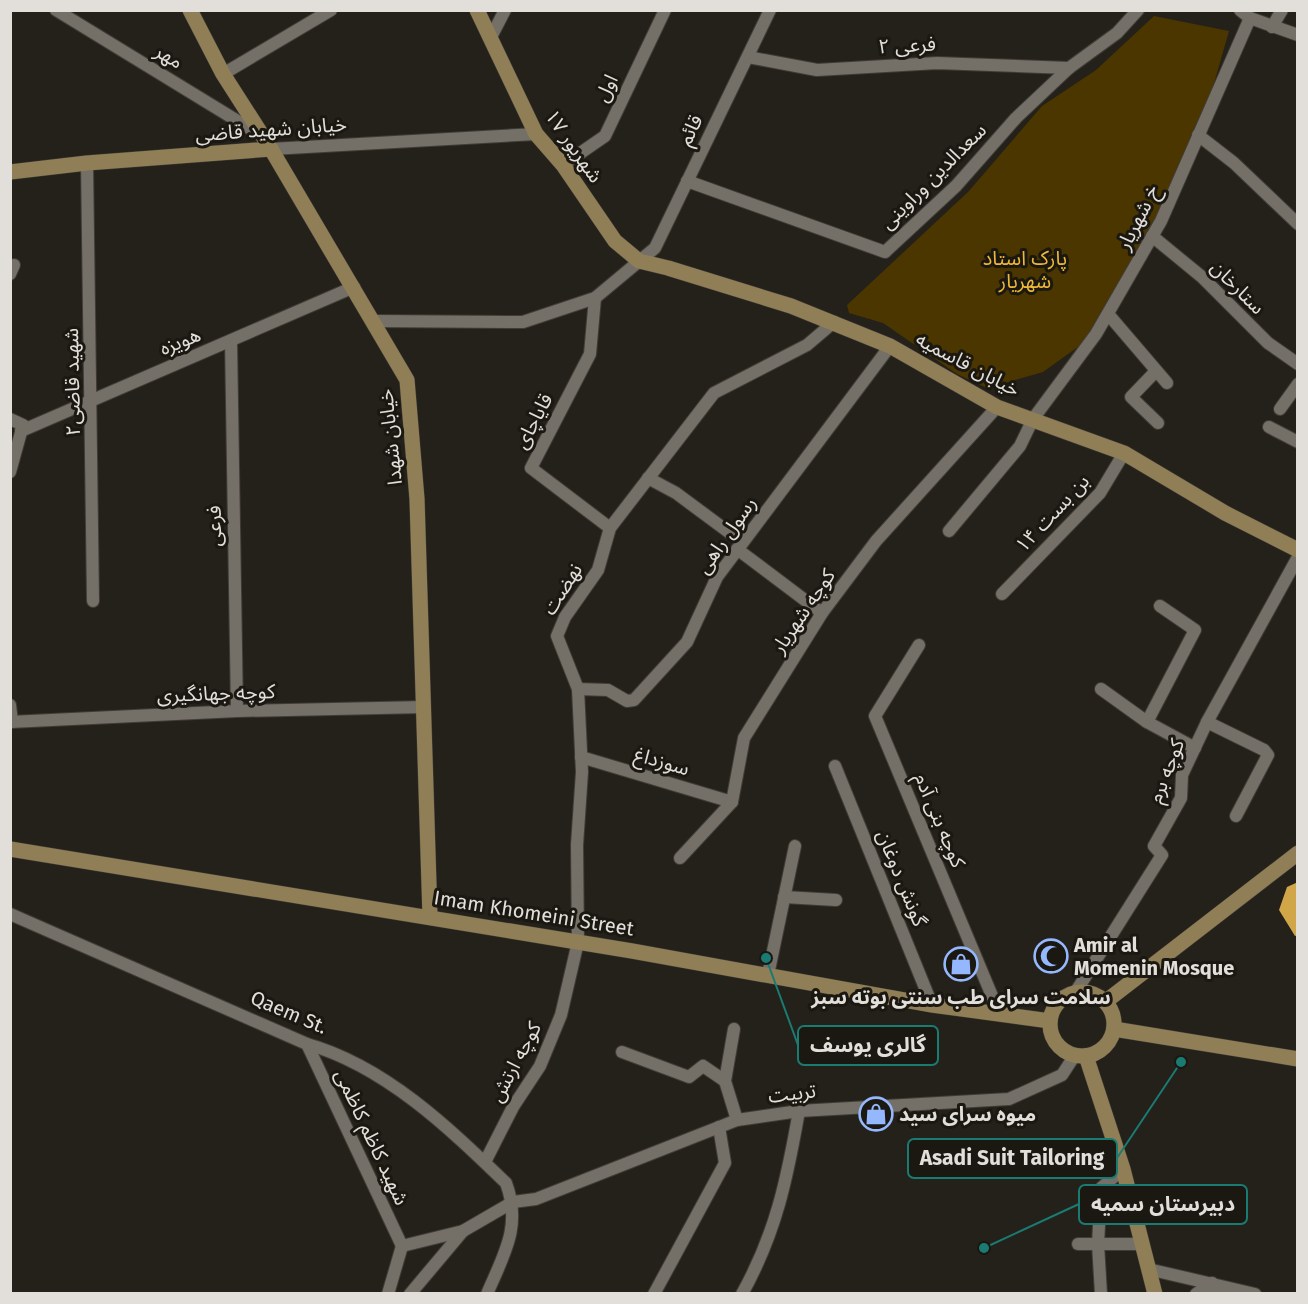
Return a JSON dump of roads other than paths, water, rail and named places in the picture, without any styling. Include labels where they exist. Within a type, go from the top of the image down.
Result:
[{"type":"street","name":"مهر","points":[[56,10],[262,136]]},
{"type":"street","name":"خیابان شهدا","points":[[190,10],[223,74],[354,287],[407,380],[417,499],[430,917]]},
{"type":"street","points":[[223,74],[331,10]]},
{"type":"street","name":"۱۷ شهریور","points":[[477,10],[536,134],[563,165],[615,241],[639,261]]},
{"type":"street","points":[[491,37],[504,10]]},
{"type":"street","name":"اول","points":[[563,165],[605,136],[665,10]]},
{"type":"street","name":"قائم","points":[[595,298],[655,248],[770,10]]},
{"type":"street","name":"سعدالدین وراوینی","points":[[687,181],[885,252],[956,186],[1016,118],[1069,68],[1117,33],[1138,10]]},
{"type":"street","points":[[1272,27],[1282,10]]},
{"type":"street","points":[[1245,14],[1272,27],[1298,35]]},
{"type":"street","name":"خ شهریار","points":[[949,531],[1020,446],[1033,419],[1108,314],[1152,236],[1198,135],[1245,14]]},
{"type":"street","name":"فرعی ۲","points":[[748,57],[817,70],[937,63],[1069,68]]},
{"type":"street","name":"خیابان شهید قاضی","points":[[10,172],[87,163],[271,149],[536,134]]},
{"type":"street","points":[[1198,135],[1234,163],[1298,224]]},
{"type":"street","name":"شهید قاضی۲","points":[[87,163],[93,601]]},
{"type":"street","name":"ستارخان","points":[[1152,236],[1202,277],[1268,344],[1298,364]]},
{"type":"street","name":"خیابان قاسمیه","points":[[639,261],[679,271],[834,322],[890,346],[997,407],[1124,453],[1225,513],[1298,550]]},
{"type":"street","name":"هویزه","points":[[21,431],[354,287]]},
{"type":"street","points":[[373,321],[523,322],[595,298]]},
{"type":"street","name":"قایاچای","points":[[595,298],[590,354],[531,468],[610,528]]},
{"type":"street","points":[[1108,314],[1167,383]]},
{"type":"street","name":"نهضت","points":[[578,942],[577,845],[581,757],[578,689],[557,636],[565,617],[598,570],[610,528],[714,393],[807,345],[834,322]]},
{"type":"street","name":"فرعی","points":[[231,341],[237,711]]},
{"type":"street","name":"رسول راهی","points":[[578,689],[608,690],[627,701],[634,700],[687,642],[717,577],[890,346]]},
{"type":"street","points":[[1156,371],[1131,397],[1158,423]]},
{"type":"street","points":[[1280,409],[1298,384]]},
{"type":"street","name":"کوچه شهریار","points":[[732,802],[744,738],[822,613],[876,541],[997,407]]},
{"type":"street","points":[[10,419],[23,424],[10,472]]},
{"type":"street","points":[[1269,427],[1298,442]]},
{"type":"street","name":"بن بست ۱۴","points":[[1002,594],[1100,493],[1124,453]]},
{"type":"street","points":[[648,478],[676,493],[822,613]]},
{"type":"street","name":"کوچه برم","points":[[1075,993],[1162,855],[1154,846],[1181,798],[1182,775],[1207,722],[1298,557]]},
{"type":"street","points":[[1147,722],[1195,630],[1160,606]]},
{"type":"street","name":"کوچه بنی آدم","points":[[919,645],[875,716],[1000,1016]]},
{"type":"street","points":[[1101,689],[1147,722],[1195,748]]},
{"type":"street","points":[[10,705],[11,722]]},
{"type":"street","name":"کوچه جهانگیری","points":[[11,722],[237,711],[424,707]]},
{"type":"street","points":[[1207,722],[1264,750],[1268,755],[1236,816]]},
{"type":"street","name":"سوزداغ","points":[[581,757],[732,802]]},
{"type":"street","name":"گونش دوغان","points":[[836,766],[932,1005]]},
{"type":"street","points":[[680,858],[732,802]]},
{"type":"street","points":[[768,975],[795,846]]},
{"type":"street","name":"Imam Khomeini Street","points":[[10,849],[578,942],[932,1005],[1050,1021]]},
{"type":"street","points":[[1105,1002],[1298,853]]},
{"type":"street","points":[[784,897],[836,900]]},
{"type":"street","name":"Qaem St.","points":[[10,914],[307,1044],[331,1050],[385,1079],[506,1183],[513,1202]]},
{"type":"street","name":"کوچه ارتش","points":[[484,1162],[513,1107],[540,1066],[557,1025],[578,942]]},
{"type":"street","points":[[1080,1056],[1103,1048],[1114,1029],[1114,1019],[1105,1002],[1088,991],[1075,993],[1059,1002],[1050,1021],[1056,1042],[1080,1056],[1123,1168],[1140,1244],[1155,1293]]},
{"type":"street","points":[[734,1029],[725,1081],[737,1120]]},
{"type":"street","points":[[1114,1029],[1298,1059]]},
{"type":"street","name":"شهید کاظم کاظمی","points":[[307,1044],[402,1246]]},
{"type":"street","points":[[622,1052],[689,1077],[703,1066],[725,1081]]},
{"type":"street","name":"تربیت","points":[[463,1231],[513,1202],[536,1199],[737,1120],[799,1111],[1009,1099],[1062,1075],[1080,1056]]},
{"type":"street","points":[[741,1293],[761,1260],[784,1192],[799,1111]]},
{"type":"street","points":[[654,1293],[725,1163],[719,1127]]},
{"type":"street","points":[[1101,1293],[1098,1244],[1101,1188],[1123,1168]]},
{"type":"street","points":[[487,1293],[512,1236],[513,1202]]},
{"type":"street","points":[[388,1293],[402,1246],[463,1231]]},
{"type":"street","points":[[410,1293],[463,1231]]},
{"type":"street","points":[[1078,1244],[1140,1244]]},
{"type":"street","points":[[1148,1269],[1215,1288],[1255,1293]]},
{"type":"street","points":[[1196,1293],[1215,1288]]},
{"type":"place","name":"Amir al Momenin Mosque","points":[[1051,956]]},
{"type":"place","name":"گالری یوسف","points":[[766,958]]},
{"type":"place","name":"سلامت سرای طب سنتی بوته سبز","points":[[961,964]]},
{"type":"place","name":"Asadi Suit Tailoring","points":[[1181,1062]]},
{"type":"place","name":"میوه سرای سید","points":[[876,1114]]},
{"type":"place","name":"دبیرستان سمیه","points":[[984,1248]]},
{"type":"park label","name":"پارک استاد شهریار","points":[[1025,270]]}]
